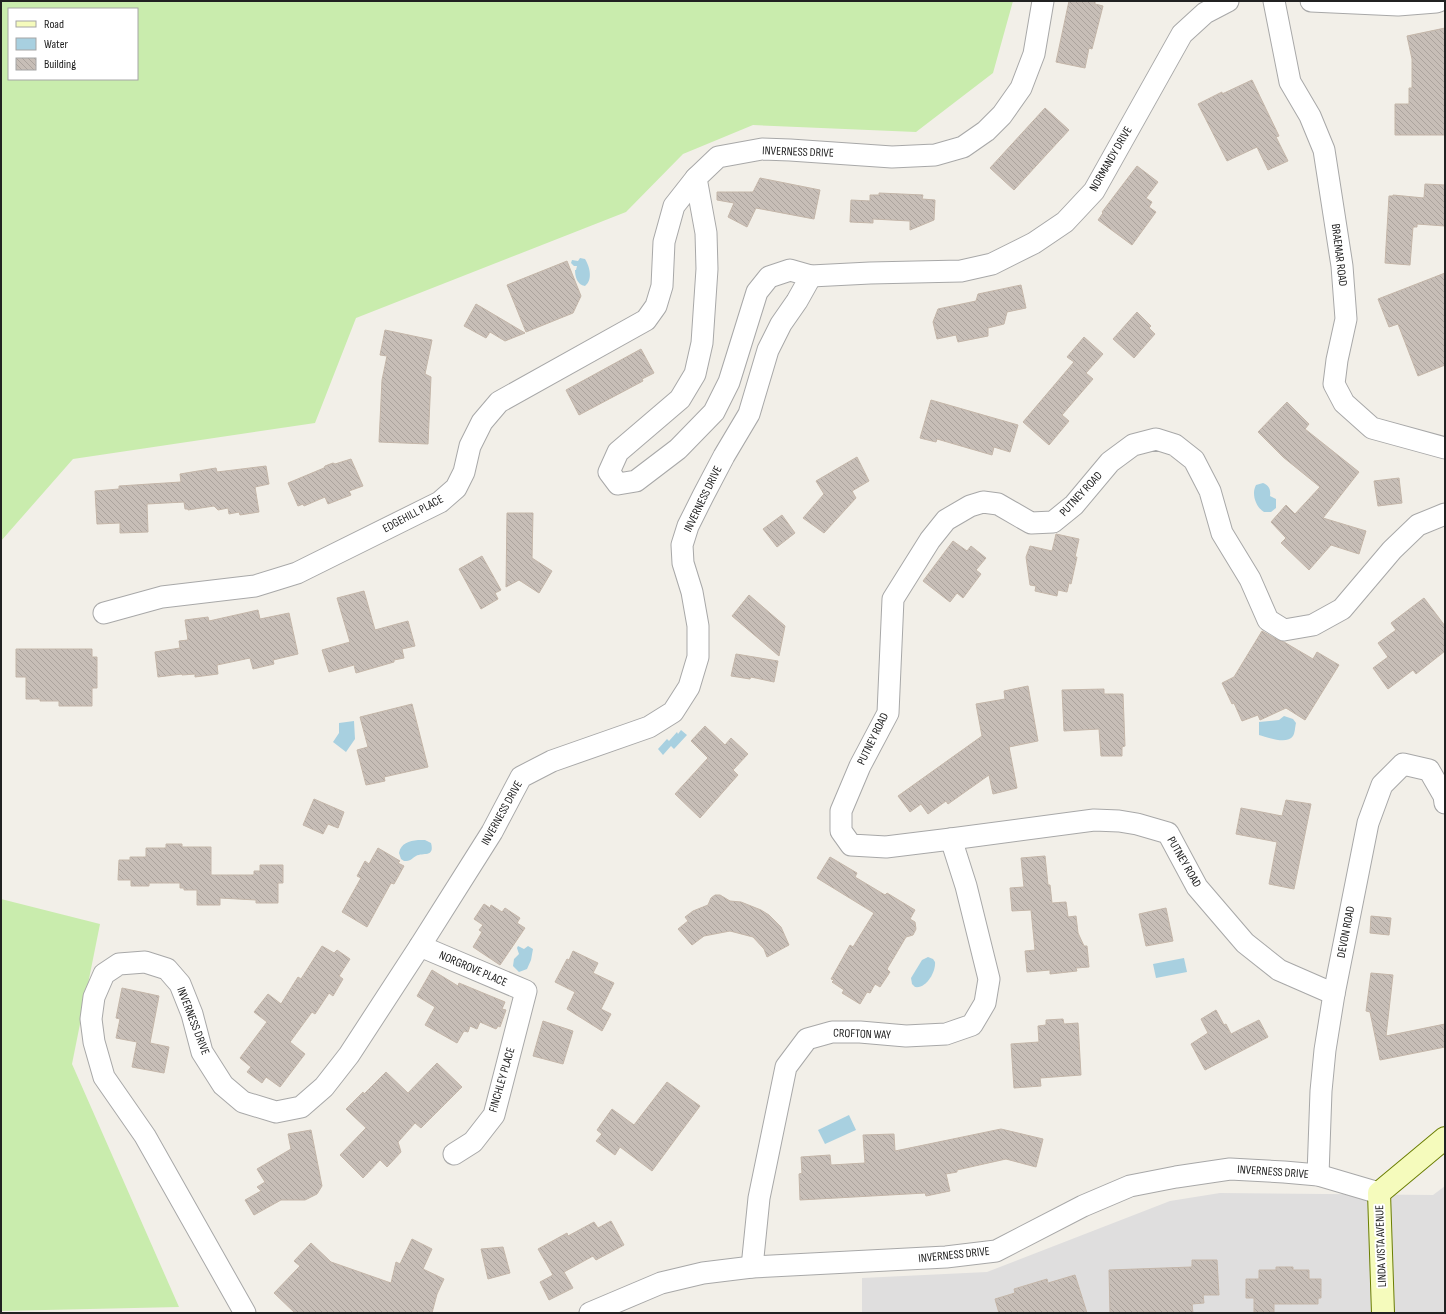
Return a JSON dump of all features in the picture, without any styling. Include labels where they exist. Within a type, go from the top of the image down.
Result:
[{"type":"main road","name":"LINDA VISTA AVENUE","points":[[1383,1313],[1379,1193],[1445,1138]]},
{"type":"street","name":"INVERNESS DRIVE","points":[[696,178],[718,158],[762,149],[892,157],[935,155],[963,147],[986,131],[1002,115],[1021,88],[1034,54],[1043,1]]},
{"type":"street","name":"NORMANDY DRIVE","points":[[811,276],[961,271],[992,264],[1034,243],[1065,222],[1094,191],[1182,34],[1205,13],[1228,1]]},
{"type":"street","name":"BRAEMAR ROAD","points":[[1274,1],[1290,82],[1310,116],[1324,150],[1341,258],[1346,319],[1337,360],[1334,384],[1344,404],[1372,428],[1445,448]]},
{"type":"street","points":[[1311,1],[1398,5],[1439,1]]},
{"type":"street","points":[[696,178],[706,233],[707,269],[702,343],[695,374],[680,398],[618,452],[609,472],[618,484],[636,481],[678,450],[714,412],[729,382],[757,292],[769,278],[790,270],[811,276]]},
{"type":"street","name":"EDGEHILL PLACE","points":[[104,613],[162,597],[255,586],[297,573],[440,502],[456,488],[464,472],[470,446],[482,422],[499,402],[646,320],[656,306],[662,286],[664,242],[674,206],[696,178]]},
{"type":"street","name":"INVERNESS DRIVE","points":[[245,1313],[145,1136],[104,1077],[94,1042],[91,1019],[94,997],[104,974],[119,964],[144,962],[167,969],[180,984],[192,1014],[202,1052],[223,1085],[243,1102],[276,1112],[301,1107],[324,1087],[349,1055],[420,946],[492,832],[521,776],[552,761],[649,727],[673,712],[689,687],[698,657],[698,626],[692,592],[683,563],[682,545],[688,526],[724,456],[749,414],[768,350],[781,324],[797,301],[811,276]]},
{"type":"street","name":"PUTNEY ROAD","points":[[1334,994],[1279,970],[1245,943],[1197,887],[1168,833],[1137,824],[1119,821],[1094,820],[953,845],[886,847],[851,845],[840,831],[841,811],[860,766],[888,713],[893,599],[930,540],[946,520],[970,506],[983,502],[998,504],[1031,523],[1053,522],[1074,505],[1110,462],[1133,444],[1156,439],[1175,445],[1194,460],[1210,491],[1222,533],[1250,579],[1268,620],[1284,630],[1313,625],[1342,610],[1392,550],[1418,525],[1445,514]]},
{"type":"street","name":"DEVON ROAD","points":[[1318,1175],[1325,1050],[1334,994],[1368,822],[1382,785],[1403,764],[1429,770],[1444,796],[1445,803]]},
{"type":"street","name":"CROFTON WAY","points":[[752,1267],[759,1198],[786,1067],[807,1040],[832,1032],[860,1032],[906,1036],[946,1034],[972,1025],[985,1003],[989,979],[966,886],[953,845]]},
{"type":"street","name":"NORGROVE PLACE","points":[[420,946],[526,991]]},
{"type":"street","name":"FINCHLEY PLACE","points":[[454,1154],[473,1142],[494,1114],[526,991]]},
{"type":"street","name":"INVERNESS DRIVE","points":[[590,1313],[660,1283],[703,1273],[752,1267],[938,1258],[996,1251],[1083,1206],[1130,1186],[1176,1177],[1230,1169],[1318,1175],[1379,1193]]},
{"type":"shaded area","points":[[1445,1186],[1445,1313],[862,1313],[862,1278],[987,1272],[1170,1201],[1220,1193],[1433,1195]]},
{"type":"green space","points":[[1,1],[1013,1],[993,73],[916,132],[753,125],[683,154],[626,212],[356,318],[315,423],[73,459],[1,541]]},
{"type":"green space","points":[[1,899],[100,924],[72,1064],[179,1307],[1,1311]]},
{"type":"water","points":[[580,258],[585,259],[590,273],[588,283],[585,286],[578,282],[575,272],[577,266],[574,266],[571,263],[572,260],[578,261]]},
{"type":"water","points":[[1263,483],[1269,488],[1270,496],[1276,499],[1276,508],[1271,512],[1264,512],[1261,510],[1255,500],[1254,492],[1256,485]]},
{"type":"water","points":[[1284,716],[1293,719],[1296,723],[1294,735],[1290,739],[1277,740],[1259,735],[1259,722],[1279,720]]},
{"type":"water","points":[[354,721],[355,739],[346,752],[333,742],[339,733],[339,723]]},
{"type":"water","points":[[681,730],[687,735],[674,749],[671,746],[663,755],[658,749],[667,739],[669,741],[677,732],[678,734]]},
{"type":"water","points":[[425,840],[431,843],[432,848],[430,853],[416,856],[408,861],[401,859],[399,853],[402,847],[409,842]]},
{"type":"water","points":[[518,946],[524,949],[528,946],[533,949],[531,960],[527,969],[519,972],[513,966],[514,959],[519,954],[517,948]]},
{"type":"water","points":[[928,957],[933,959],[935,962],[932,975],[926,983],[919,987],[915,987],[912,984],[911,978],[922,960]]},
{"type":"water","points":[[1184,958],[1187,972],[1156,978],[1153,964]]},
{"type":"water","points":[[849,1115],[856,1130],[825,1144],[818,1130]]},
{"type":"building","points":[[1069,1],[1095,1],[1095,4],[1103,6],[1092,49],[1089,48],[1085,68],[1056,62]]},
{"type":"building","points":[[1445,28],[1445,135],[1395,135],[1395,104],[1409,104],[1409,88],[1412,88],[1412,59],[1407,36]]},
{"type":"building","points":[[1252,80],[1279,136],[1276,137],[1288,161],[1268,170],[1257,147],[1227,161],[1198,104],[1222,92],[1222,94]]},
{"type":"building","points":[[1045,108],[1069,130],[1014,190],[990,168]]},
{"type":"building","points":[[1137,166],[1158,182],[1146,198],[1152,202],[1149,207],[1156,212],[1132,245],[1098,220],[1103,213],[1102,212]]},
{"type":"building","points":[[760,178],[820,190],[814,219],[756,208],[747,227],[728,217],[734,203],[717,200],[717,192],[753,192]]},
{"type":"building","points":[[1425,184],[1445,185],[1445,226],[1417,224],[1417,227],[1413,227],[1410,265],[1385,263],[1389,196],[1393,195],[1424,198]]},
{"type":"building","points":[[879,193],[923,195],[922,199],[935,200],[934,220],[910,230],[910,221],[873,219],[873,223],[850,222],[851,200],[870,201],[870,195],[879,195]]},
{"type":"building","points":[[567,261],[581,296],[573,313],[526,332],[507,285]]},
{"type":"building","points":[[1445,273],[1445,365],[1418,376],[1398,324],[1389,327],[1378,299]]},
{"type":"building","points":[[1021,285],[1026,308],[1007,312],[1004,324],[988,328],[988,336],[958,342],[956,335],[937,339],[933,322],[938,309],[976,301],[978,294]]},
{"type":"building","points":[[476,304],[525,333],[505,341],[490,332],[486,338],[464,326]]},
{"type":"building","points":[[1137,312],[1151,326],[1149,328],[1155,334],[1134,358],[1113,339]]},
{"type":"building","points":[[385,330],[432,340],[425,374],[431,377],[428,444],[379,442],[382,380],[387,356],[380,355]]},
{"type":"building","points":[[1084,337],[1103,354],[1086,373],[1093,379],[1062,415],[1069,421],[1049,445],[1023,422],[1074,362],[1067,357]]},
{"type":"building","points":[[641,349],[654,373],[642,379],[643,381],[579,415],[566,390]]},
{"type":"building","points":[[931,400],[1018,425],[1010,452],[994,447],[992,455],[937,439],[936,442],[920,438]]},
{"type":"building","points":[[1287,402],[1309,424],[1305,429],[1359,472],[1323,518],[1366,531],[1359,554],[1331,545],[1309,570],[1281,543],[1286,538],[1271,522],[1286,505],[1295,514],[1320,487],[1283,457],[1258,432]]},
{"type":"building","points":[[857,457],[869,481],[852,491],[856,498],[824,533],[803,518],[824,494],[816,481]]},
{"type":"building","points":[[351,459],[363,486],[349,491],[351,495],[328,504],[325,497],[304,506],[303,504],[298,506],[288,483],[324,468],[325,466]]},
{"type":"building","points":[[266,466],[269,484],[255,487],[259,512],[240,515],[239,512],[229,514],[228,508],[218,510],[214,506],[188,510],[185,509],[184,502],[147,504],[148,532],[120,533],[120,523],[97,524],[95,491],[119,489],[119,486],[181,482],[180,474],[216,468],[217,472]]},
{"type":"building","points":[[1399,478],[1402,503],[1378,506],[1374,481]]},
{"type":"building","points":[[507,513],[533,513],[532,558],[552,571],[539,593],[519,580],[506,587]]},
{"type":"building","points":[[782,515],[795,533],[777,547],[763,529]]},
{"type":"building","points":[[1056,534],[1079,539],[1071,584],[1069,583],[1067,592],[1058,590],[1057,596],[1035,591],[1036,586],[1030,585],[1026,557],[1030,546],[1052,551]]},
{"type":"building","points":[[953,541],[967,551],[971,546],[986,558],[976,570],[981,574],[963,598],[957,593],[950,602],[923,581]]},
{"type":"building","points":[[482,556],[501,590],[495,593],[498,599],[481,609],[459,569]]},
{"type":"building","points":[[364,591],[375,630],[408,621],[415,646],[402,649],[404,658],[394,660],[394,662],[356,673],[354,665],[329,672],[322,650],[350,642],[337,598]]},
{"type":"building","points":[[749,595],[785,626],[779,656],[732,616]]},
{"type":"building","points":[[1424,598],[1445,626],[1445,651],[1416,674],[1413,670],[1388,689],[1373,668],[1388,657],[1378,643],[1396,630],[1391,623]]},
{"type":"building","points":[[258,610],[260,619],[289,613],[298,654],[273,660],[274,664],[253,669],[250,658],[217,665],[218,674],[195,677],[195,674],[182,674],[158,677],[155,652],[180,648],[179,641],[188,640],[185,620],[208,617],[209,621]]},
{"type":"building","points":[[1262,631],[1313,659],[1317,652],[1339,665],[1305,720],[1286,708],[1260,720],[1258,715],[1242,721],[1234,703],[1232,704],[1222,683],[1234,677]]},
{"type":"building","points":[[16,649],[92,649],[92,657],[97,657],[97,688],[92,688],[92,706],[59,706],[59,701],[26,699],[26,677],[16,677]]},
{"type":"building","points":[[736,654],[778,661],[774,682],[751,677],[750,679],[731,676]]},
{"type":"building","points":[[1028,686],[1038,741],[1009,747],[1017,788],[993,794],[989,775],[948,804],[946,801],[928,814],[921,804],[910,812],[898,796],[982,736],[976,704],[1005,699],[1004,691]]},
{"type":"building","points":[[1104,689],[1104,694],[1123,694],[1125,746],[1122,747],[1122,756],[1101,756],[1099,729],[1064,731],[1062,690]]},
{"type":"building","points":[[412,704],[428,767],[384,777],[385,781],[366,785],[357,750],[368,747],[360,717]]},
{"type":"building","points":[[705,726],[725,745],[731,738],[748,754],[733,770],[738,775],[700,818],[675,794],[708,758],[691,741]]},
{"type":"building","points":[[314,799],[344,812],[338,828],[328,824],[323,834],[303,825]]},
{"type":"building","points":[[1286,800],[1311,804],[1294,889],[1269,884],[1277,842],[1236,834],[1241,808],[1282,816]]},
{"type":"building","points":[[166,844],[182,844],[182,847],[211,847],[211,875],[254,875],[254,871],[260,871],[260,865],[283,865],[283,883],[278,883],[278,903],[256,903],[256,900],[220,898],[220,905],[197,905],[197,890],[184,890],[184,888],[180,888],[180,883],[149,883],[149,886],[131,886],[131,880],[118,880],[119,860],[130,860],[130,857],[146,857],[146,848],[166,848]]},
{"type":"building","points":[[378,848],[400,861],[398,863],[404,866],[394,884],[391,883],[367,927],[342,912],[361,878],[357,876],[365,861],[369,864]]},
{"type":"building","points":[[1045,856],[1048,885],[1050,885],[1052,903],[1066,902],[1068,917],[1076,916],[1078,933],[1084,946],[1087,946],[1089,967],[1076,968],[1077,971],[1050,974],[1050,970],[1027,972],[1025,951],[1035,950],[1031,910],[1012,911],[1010,888],[1024,887],[1021,858]]},
{"type":"building","points":[[830,857],[857,873],[855,877],[885,895],[887,893],[915,910],[910,919],[915,922],[916,929],[913,935],[906,937],[887,969],[890,972],[880,987],[875,984],[870,993],[867,992],[860,1004],[842,993],[844,990],[832,982],[834,980],[831,979],[850,945],[853,947],[874,913],[817,878]]},
{"type":"building","points":[[715,895],[720,895],[730,901],[741,902],[769,915],[781,927],[789,945],[767,957],[764,949],[753,937],[730,931],[704,936],[692,945],[678,929],[688,921],[685,917],[693,911],[708,905],[711,898]]},
{"type":"building","points":[[484,904],[490,908],[491,905],[502,912],[505,908],[520,918],[517,923],[525,928],[500,965],[473,947],[482,932],[479,930],[483,925],[474,919]]},
{"type":"building","points":[[1166,908],[1173,941],[1146,946],[1139,914]]},
{"type":"building","points":[[1371,916],[1391,918],[1389,935],[1370,933]]},
{"type":"building","points":[[322,946],[334,953],[337,950],[350,959],[339,976],[343,979],[333,996],[329,993],[315,1014],[312,1012],[290,1042],[305,1054],[280,1087],[266,1077],[262,1083],[247,1072],[251,1067],[240,1058],[267,1022],[254,1012],[268,994],[281,1004],[298,977],[301,979]]},
{"type":"building","points":[[573,951],[598,963],[593,973],[614,983],[601,1009],[611,1014],[602,1031],[567,1009],[575,992],[555,982]]},
{"type":"building","points":[[432,970],[458,986],[459,983],[505,1002],[502,1009],[506,1010],[500,1027],[498,1026],[496,1029],[480,1022],[477,1029],[470,1026],[468,1032],[464,1031],[457,1043],[425,1025],[435,1007],[417,996]]},
{"type":"building","points":[[1371,973],[1393,975],[1386,1036],[1445,1024],[1445,1047],[1380,1060],[1370,1012],[1366,1011]]},
{"type":"building","points":[[122,988],[159,996],[150,1043],[169,1047],[164,1073],[132,1067],[137,1042],[116,1038],[120,1019],[116,1018]]},
{"type":"building","points":[[1216,1010],[1231,1034],[1259,1020],[1268,1037],[1205,1070],[1191,1044],[1208,1033],[1201,1019]]},
{"type":"building","points":[[1063,1019],[1064,1024],[1078,1023],[1081,1075],[1040,1078],[1041,1086],[1014,1088],[1011,1044],[1039,1042],[1038,1026],[1046,1025],[1046,1020]]},
{"type":"building","points":[[543,1021],[573,1031],[563,1064],[533,1056]]},
{"type":"building","points":[[437,1063],[462,1087],[421,1128],[415,1123],[398,1142],[401,1152],[387,1167],[380,1160],[363,1178],[340,1155],[366,1128],[346,1109],[363,1092],[364,1094],[386,1072],[408,1093]]},
{"type":"building","points":[[667,1082],[700,1106],[652,1171],[620,1147],[615,1155],[596,1141],[602,1134],[597,1130],[612,1109],[634,1125]]},
{"type":"building","points":[[1001,1129],[1043,1139],[1036,1167],[1006,1159],[957,1170],[957,1172],[946,1174],[950,1191],[926,1196],[925,1193],[800,1200],[799,1174],[802,1173],[801,1157],[830,1155],[831,1165],[865,1163],[863,1135],[894,1134],[895,1151]]},
{"type":"building","points":[[311,1130],[322,1186],[317,1194],[305,1200],[281,1200],[254,1215],[245,1200],[261,1191],[257,1187],[265,1182],[257,1169],[291,1149],[288,1134]]},
{"type":"building","points":[[611,1221],[624,1245],[596,1260],[593,1256],[564,1272],[573,1288],[549,1300],[540,1282],[553,1275],[538,1249],[567,1233],[568,1236],[594,1222],[598,1228]]},
{"type":"building","points":[[412,1239],[432,1249],[423,1269],[444,1279],[437,1294],[432,1313],[295,1313],[274,1293],[300,1266],[294,1261],[311,1243],[331,1262],[391,1283],[396,1262],[400,1264]]},
{"type":"building","points":[[503,1247],[510,1273],[488,1279],[481,1249]]},
{"type":"building","points":[[1192,1260],[1217,1260],[1219,1295],[1203,1295],[1204,1303],[1192,1304],[1193,1313],[1110,1313],[1109,1270],[1192,1267]]},
{"type":"building","points":[[1276,1267],[1293,1267],[1293,1270],[1309,1270],[1309,1279],[1321,1279],[1321,1298],[1318,1298],[1318,1304],[1274,1304],[1274,1313],[1254,1313],[1254,1298],[1246,1298],[1246,1279],[1259,1279],[1259,1270],[1276,1270]]},
{"type":"building","points":[[1075,1275],[1087,1313],[999,1313],[995,1299],[1015,1293],[1014,1289],[1047,1279],[1048,1283]]}]
